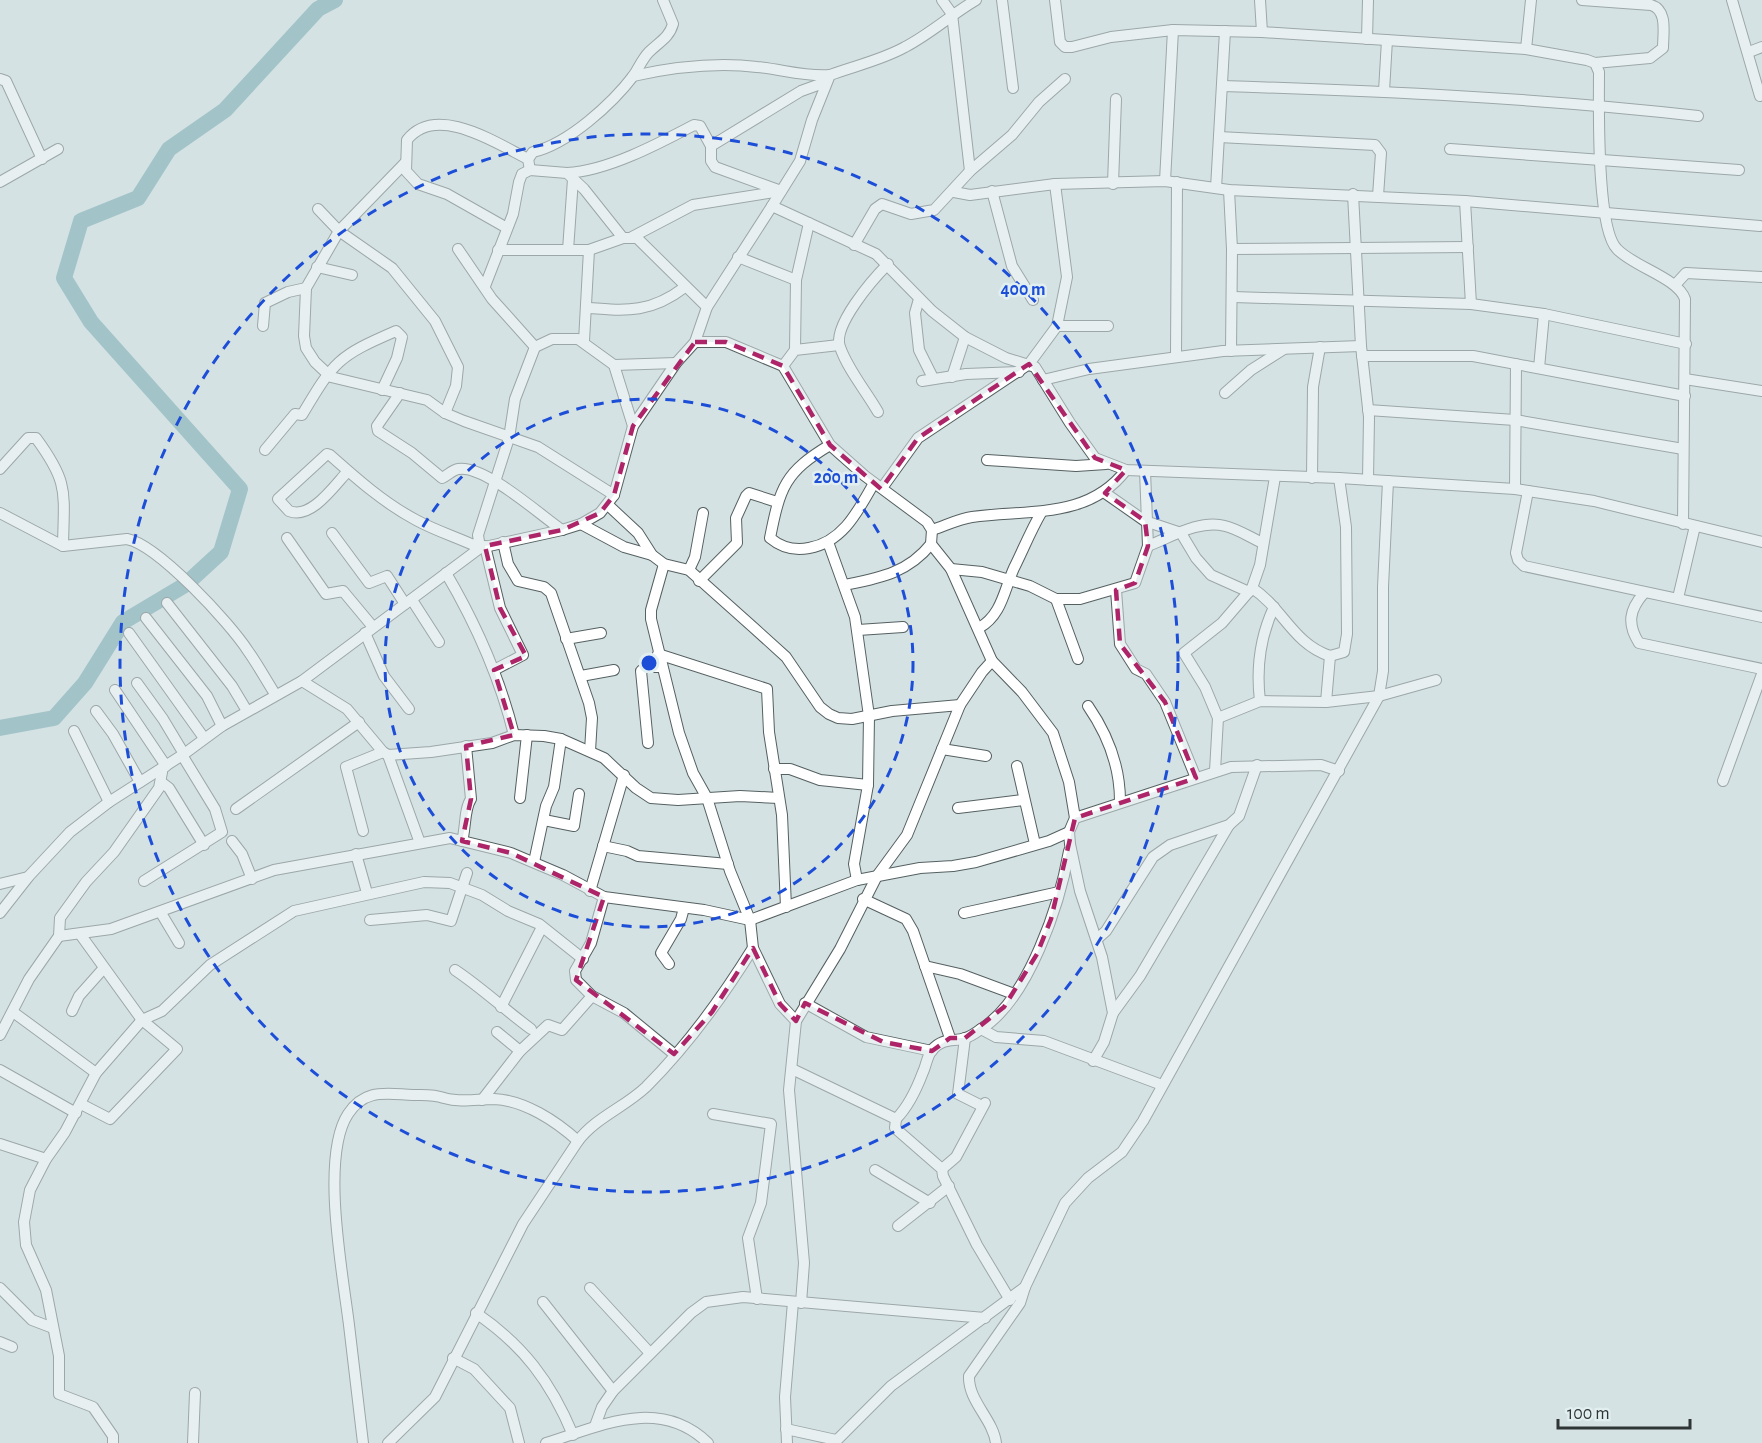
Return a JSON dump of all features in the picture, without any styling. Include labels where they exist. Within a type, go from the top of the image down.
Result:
[{"type":"street","points":[[485,286],[513,214],[519,182],[533,152],[553,147],[594,119],[633,76],[648,53],[670,32],[672,24],[663,0]]},
{"type":"street","points":[[942,0],[952,14],[970,171]]},
{"type":"street","points":[[711,146],[801,91],[867,60],[891,55],[908,46],[952,14],[976,0]]},
{"type":"street","points":[[1002,0],[1013,88]]},
{"type":"street","points":[[1055,0],[1060,42],[1065,47],[1111,37],[1173,30],[1262,32],[1527,49],[1595,63],[1650,58],[1663,48],[1662,13],[1658,7],[1582,0]]},
{"type":"street","points":[[1260,0],[1262,32]]},
{"type":"street","points":[[1367,39],[1368,0]]},
{"type":"street","points":[[1527,49],[1531,0]]},
{"type":"street","points":[[1732,0],[1760,96]]},
{"type":"street","points":[[1165,181],[1173,30]]},
{"type":"street","points":[[1216,188],[1225,31]]},
{"type":"street","points":[[1384,91],[1387,40]]},
{"type":"street","points":[[1749,52],[1762,47]]},
{"type":"street","points":[[1595,63],[1599,72],[1603,211],[1614,247],[1631,262],[1675,285],[1682,291],[1684,299],[1686,344],[1683,524]]},
{"type":"street","points":[[633,76],[702,65],[757,67],[828,79]]},
{"type":"street","points":[[0,79],[6,81],[42,159]]},
{"type":"street","points":[[0,913],[29,876],[70,832],[109,802],[183,755],[222,726],[275,694],[302,681],[482,547],[581,524],[611,500],[633,426],[676,363],[695,342],[707,307],[803,154],[828,79]]},
{"type":"street","points":[[854,244],[875,209],[882,204],[911,214],[934,210],[943,198],[954,192],[970,171],[1012,135],[1040,102],[1065,79]]},
{"type":"street","points":[[1222,86],[1384,91],[1599,105],[1698,116]]},
{"type":"street","points":[[1113,184],[1116,99]]},
{"type":"street","points":[[507,228],[460,201],[418,184],[406,171],[407,140],[419,128],[428,125],[474,131],[529,164],[570,176],[628,238],[651,250],[707,307]]},
{"type":"street","points":[[570,176],[608,165],[694,125],[700,126],[711,146],[711,161],[715,168],[781,191]]},
{"type":"street","points":[[1219,137],[1375,145],[1381,153],[1378,196]]},
{"type":"street","points":[[0,182],[58,149]]},
{"type":"street","points":[[1450,149],[1739,170]]},
{"type":"street","points":[[405,163],[339,231],[306,288],[303,326],[306,348],[327,374],[360,386],[427,400],[446,413],[538,447],[611,500],[638,533],[652,555],[664,564],[689,570],[786,657],[820,706],[838,718],[960,705]]},
{"type":"street","points":[[568,250],[570,176]]},
{"type":"street","points":[[954,192],[970,195],[1055,184],[1165,181],[1229,190],[1465,201],[1760,226]]},
{"type":"street","points":[[1176,357],[1177,182]]},
{"type":"street","points":[[830,445],[795,470],[777,502],[770,537],[776,543],[799,550],[828,542],[845,527],[918,438],[1029,364],[1057,326],[1067,277],[1055,184]]},
{"type":"street","points":[[1229,190],[1233,297],[1231,351]]},
{"type":"street","points":[[498,250],[589,250],[628,238],[693,205],[781,191]]},
{"type":"street","points":[[992,191],[1012,266],[1033,300]]},
{"type":"street","points":[[1353,194],[1362,351],[1368,410],[1368,480]]},
{"type":"street","points":[[1465,201],[1471,304]]},
{"type":"street","points":[[772,206],[876,254],[919,299],[965,337],[1006,358],[1035,367],[1082,441],[1095,458],[1107,464],[1126,470],[1339,478],[1515,489],[1594,501],[1762,542]]},
{"type":"street","points":[[318,209],[339,231],[392,268],[435,321],[458,367],[456,386],[446,413]]},
{"type":"street","points":[[783,366],[795,350],[796,280],[809,223]]},
{"type":"street","points":[[1232,249],[1468,248]]},
{"type":"street","points":[[458,249],[492,299],[535,347]]},
{"type":"street","points":[[584,341],[589,250]]},
{"type":"street","points":[[738,257],[796,280]]},
{"type":"street","points":[[878,412],[839,345],[840,331],[845,319],[888,264]]},
{"type":"street","points":[[317,267],[352,275]]},
{"type":"street","points":[[1675,285],[1686,273],[1762,277]]},
{"type":"street","points":[[587,308],[623,311],[647,308],[663,303],[685,287]]},
{"type":"street","points":[[262,326],[265,303],[288,292],[306,288]]},
{"type":"street","points":[[1233,297],[1471,304],[1544,314],[1686,344]]},
{"type":"street","points":[[919,299],[915,313],[919,350],[930,369],[927,380],[1019,372]]},
{"type":"street","points":[[1539,368],[1544,314]]},
{"type":"street","points":[[1057,326],[1108,326]]},
{"type":"street","points":[[265,450],[295,414],[302,415],[327,374],[347,354],[396,331],[402,336],[397,358],[382,390]]},
{"type":"street","points":[[952,377],[965,337]]},
{"type":"street","points":[[494,670],[523,655],[500,608],[478,535],[509,438],[516,399],[535,347],[552,339],[572,338],[584,341],[614,365],[633,426]]},
{"type":"street","points":[[695,342],[726,342],[783,366],[830,445],[878,486],[927,522],[932,530],[931,544],[916,560],[893,574],[845,585]]},
{"type":"street","points":[[795,350],[839,345]]},
{"type":"street","points":[[1043,380],[1089,369],[1176,357],[1231,351],[1320,347],[1473,356],[1685,396]]},
{"type":"street","points":[[1312,478],[1313,387],[1320,347]]},
{"type":"street","points":[[1226,393],[1251,370],[1285,348]]},
{"type":"street","points":[[614,365],[676,363]]},
{"type":"street","points":[[1515,489],[1516,364]]},
{"type":"street","points":[[1685,379],[1762,392]]},
{"type":"street","points":[[400,393],[377,426],[378,431],[412,453],[438,476],[445,477],[456,469],[470,470],[495,482],[562,530]]},
{"type":"street","points":[[1368,410],[1515,420],[1683,448]]},
{"type":"street","points":[[0,469],[28,438],[36,438],[57,466],[62,480],[63,546]]},
{"type":"street","points":[[348,471],[318,503],[303,512],[296,514],[289,511],[278,499],[325,455],[330,455],[348,471],[366,488],[408,515],[482,547]]},
{"type":"street","points":[[987,460],[1076,466],[1107,464]]},
{"type":"street","points":[[932,530],[970,517],[1041,513],[1084,503],[1105,493],[1126,470]]},
{"type":"street","points":[[951,569],[982,572],[1030,586],[1056,599],[1080,599],[1135,583],[1148,546],[1145,521],[1145,471]]},
{"type":"street","points":[[1215,771],[1218,718],[1205,687],[1184,653],[1218,627],[1251,590],[1260,565],[1275,477]]},
{"type":"street","points":[[1105,493],[1145,521],[1181,533],[1196,558],[1211,575],[1265,596],[1299,639],[1314,650],[1330,656],[1344,652],[1347,642],[1346,527],[1339,478]]},
{"type":"street","points":[[996,1443],[995,1434],[971,1392],[969,1376],[1020,1303],[1024,1287],[1065,1203],[1088,1178],[1129,1144],[1379,696],[1383,671],[1383,587],[1388,481]]},
{"type":"street","points":[[1528,491],[1516,553],[1518,560],[1524,566],[1579,575],[1644,593],[1678,598],[1762,617]]},
{"type":"street","points":[[699,580],[737,543],[736,518],[746,496],[749,494],[777,502]]},
{"type":"street","points":[[0,513],[63,546],[128,539],[137,541],[154,551],[195,591],[247,649],[275,694]]},
{"type":"street","points":[[689,570],[695,557],[703,513]]},
{"type":"street","points":[[979,628],[996,612],[1041,513]]},
{"type":"street","points":[[581,524],[624,547],[652,555]]},
{"type":"street","points":[[1148,546],[1181,533],[1217,524],[1234,529],[1263,543]]},
{"type":"street","points":[[1678,598],[1695,526]]},
{"type":"street","points":[[332,533],[369,583],[387,576],[439,642]]},
{"type":"street","points":[[287,538],[326,594],[343,591],[369,630],[384,676],[409,709]]},
{"type":"street","points":[[504,542],[508,564],[518,581],[548,589],[581,676],[592,718],[590,751]]},
{"type":"street","points":[[828,542],[845,585],[858,630],[869,716],[868,785],[854,864],[857,880]]},
{"type":"street","points":[[931,544],[951,569],[979,628],[992,662],[1022,692],[1053,733],[1069,782],[1076,818],[1069,832],[1080,891],[1107,974],[1113,1013]]},
{"type":"street","points":[[664,564],[651,610],[661,667],[682,743],[693,773],[707,798],[728,864],[750,920],[753,948],[780,1004],[796,1021]]},
{"type":"street","points":[[446,573],[469,613],[502,688],[514,735]]},
{"type":"street","points":[[1116,590],[1120,644],[1136,669],[1146,674],[1165,702],[1196,778]]},
{"type":"street","points":[[1644,593],[1631,616],[1631,631],[1639,643],[1762,671],[1723,781]]},
{"type":"street","points":[[1056,599],[1078,659]]},
{"type":"street","points":[[167,603],[232,686],[247,711]]},
{"type":"street","points":[[1260,701],[1257,664],[1268,620],[1274,607]]},
{"type":"street","points":[[146,618],[207,696],[222,726]]},
{"type":"street","points":[[858,630],[903,627]]},
{"type":"street","points":[[129,633],[204,738]]},
{"type":"street","points":[[566,639],[601,633]]},
{"type":"street","points":[[658,654],[767,689],[779,798],[786,907]]},
{"type":"street","points":[[1326,702],[1330,656]]},
{"type":"street","points":[[787,1443],[785,1397],[804,1263],[789,1090],[796,1021],[840,948],[863,899],[907,835],[960,705],[992,662]]},
{"type":"street","points":[[648,743],[641,671],[646,667],[661,667]]},
{"type":"street","points":[[581,676],[614,670]]},
{"type":"street","points":[[1218,718],[1260,701],[1326,702],[1379,696],[1436,680]]},
{"type":"street","points":[[302,681],[347,709],[385,753],[420,843]]},
{"type":"street","points":[[137,683],[163,719],[215,809],[222,830],[220,835],[144,881]]},
{"type":"street","points":[[0,1035],[29,980],[59,936],[60,918],[86,882],[114,852],[160,782],[164,767],[115,690]]},
{"type":"street","points":[[1088,706],[1111,747],[1120,782],[1120,801]]},
{"type":"street","points":[[96,711],[113,734],[140,782]]},
{"type":"street","points":[[236,809],[359,722]]},
{"type":"street","points":[[74,730],[109,802]]},
{"type":"street","points":[[363,831],[346,766],[385,753],[430,752],[492,743],[514,735],[561,739],[590,751],[604,758],[636,788],[651,798],[678,800],[779,798]]},
{"type":"street","points":[[520,798],[527,735]]},
{"type":"street","points":[[534,862],[554,787],[561,739]]},
{"type":"street","points":[[462,841],[467,823],[466,806],[471,799],[466,746]]},
{"type":"street","points":[[942,748],[986,756]]},
{"type":"street","points":[[1093,1061],[1104,1042],[1113,1013],[1140,976],[1229,825],[1239,816],[1257,765]]},
{"type":"street","points":[[1076,818],[1120,801],[1162,790],[1232,766],[1321,765],[1339,771]]},
{"type":"street","points":[[1017,766],[1035,844]]},
{"type":"street","points":[[774,769],[790,769],[820,780],[868,785]]},
{"type":"street","points":[[590,891],[624,775]]},
{"type":"street","points":[[160,782],[169,788],[204,845]]},
{"type":"street","points":[[544,820],[574,826],[579,794]]},
{"type":"street","points":[[958,808],[1023,800]]},
{"type":"street","points":[[1097,939],[1106,931],[1153,856],[1170,845],[1229,825]]},
{"type":"street","points":[[59,936],[111,929],[161,913],[274,870],[450,838],[511,853],[604,897],[750,920],[857,880],[920,868],[953,866],[1035,844],[1069,832]]},
{"type":"street","points":[[232,841],[242,854],[252,879]]},
{"type":"street","points":[[1010,1300],[977,1245],[942,1169],[895,1128],[896,1119],[913,1095],[932,1051],[950,1038],[965,1038],[981,1029],[1014,994],[1042,944],[1059,892],[1070,844]]},
{"type":"street","points":[[603,846],[638,856],[728,864]]},
{"type":"street","points":[[356,854],[367,893]]},
{"type":"street","points":[[370,920],[427,915],[451,921],[464,887],[466,873]]},
{"type":"street","points":[[0,884],[29,876]]},
{"type":"street","points":[[113,1443],[112,1436],[93,1407],[59,1394],[59,1356],[54,1328],[46,1290],[26,1245],[24,1222],[30,1190],[96,1073],[142,1020],[162,1011],[210,965],[294,911],[424,882],[450,883],[464,887],[542,927],[584,959]]},
{"type":"street","points":[[964,913],[1059,892]]},
{"type":"street","points":[[604,897],[584,959],[575,971],[575,977],[592,996],[624,1013],[674,1054]]},
{"type":"street","points":[[863,899],[906,919],[950,1038]]},
{"type":"street","points":[[669,964],[661,953],[681,919],[684,908]]},
{"type":"street","points":[[161,913],[179,944]]},
{"type":"street","points":[[501,1007],[542,927]]},
{"type":"street","points":[[0,1070],[78,1108],[110,1119],[176,1053],[175,1047],[142,1020],[103,969],[80,934]]},
{"type":"street","points":[[388,1443],[410,1419],[429,1406],[522,1224],[578,1141],[587,1129],[627,1103],[646,1087],[712,1012],[753,948]]},
{"type":"street","points":[[925,966],[960,974],[1014,994]]},
{"type":"street","points":[[72,1011],[79,996],[103,969]]},
{"type":"street","points":[[455,970],[479,986],[501,1007],[531,1029]]},
{"type":"street","points":[[482,1100],[520,1051],[545,1027],[552,1026],[557,1030],[562,1030],[592,996]]},
{"type":"street","points":[[805,1003],[866,1037],[932,1051]]},
{"type":"street","points":[[13,1012],[96,1073]]},
{"type":"street","points":[[981,1029],[996,1037],[1044,1041],[1162,1085]]},
{"type":"street","points":[[497,1032],[520,1051]]},
{"type":"street","points":[[942,1169],[956,1157],[984,1104],[958,1094],[965,1038]]},
{"type":"street","points":[[792,1069],[896,1119]]},
{"type":"street","points":[[363,1443],[337,1242],[336,1175],[341,1131],[347,1115],[363,1097],[378,1092],[437,1095],[455,1100],[518,1103],[560,1126],[578,1141]]},
{"type":"street","points":[[713,1114],[771,1124],[791,1125]]},
{"type":"street","points":[[757,1299],[748,1238],[761,1203],[771,1124]]},
{"type":"street","points":[[0,1144],[46,1159]]},
{"type":"street","points":[[875,1170],[930,1203]]},
{"type":"street","points":[[898,1226],[949,1186]]},
{"type":"street","points":[[786,1430],[835,1442],[891,1386],[1010,1300],[1024,1287]]},
{"type":"street","points":[[0,1288],[32,1320],[54,1328]]},
{"type":"street","points":[[591,1288],[649,1352]]},
{"type":"street","points":[[595,1425],[602,1407],[613,1391],[649,1352],[706,1302],[726,1298],[757,1299],[984,1318]]},
{"type":"street","points":[[543,1302],[613,1391]]},
{"type":"street","points":[[476,1313],[506,1333],[524,1353],[561,1405],[573,1434]]},
{"type":"street","points":[[0,1342],[12,1347]]},
{"type":"street","points":[[453,1358],[474,1369],[510,1408],[519,1443]]},
{"type":"street","points":[[193,1443],[195,1393]]},
{"type":"street","points":[[546,1443],[595,1425],[662,1417],[687,1427],[708,1443]]},
{"type":"highlighted area","points":[[695,342],[726,342],[783,366],[830,445],[881,489],[918,438],[1029,364],[1095,458],[1126,470],[1105,493],[1145,521],[1148,546],[1135,583],[1116,590],[1120,644],[1165,702],[1196,778],[1075,818],[1051,919],[1037,954],[1004,1007],[965,1038],[950,1038],[932,1051],[883,1042],[805,1003],[796,1021],[780,1004],[753,948],[712,1012],[674,1054],[576,980],[604,897],[511,853],[462,841],[471,799],[466,746],[514,735],[494,670],[526,656],[500,608],[485,546],[562,530],[600,513],[614,495],[633,426]]},
{"type":"waterway","points":[[0,728],[54,718],[85,683],[123,622],[185,585],[221,552],[240,489],[91,322],[64,278],[81,221],[138,198],[169,149],[225,110],[318,9],[335,0]]}]
